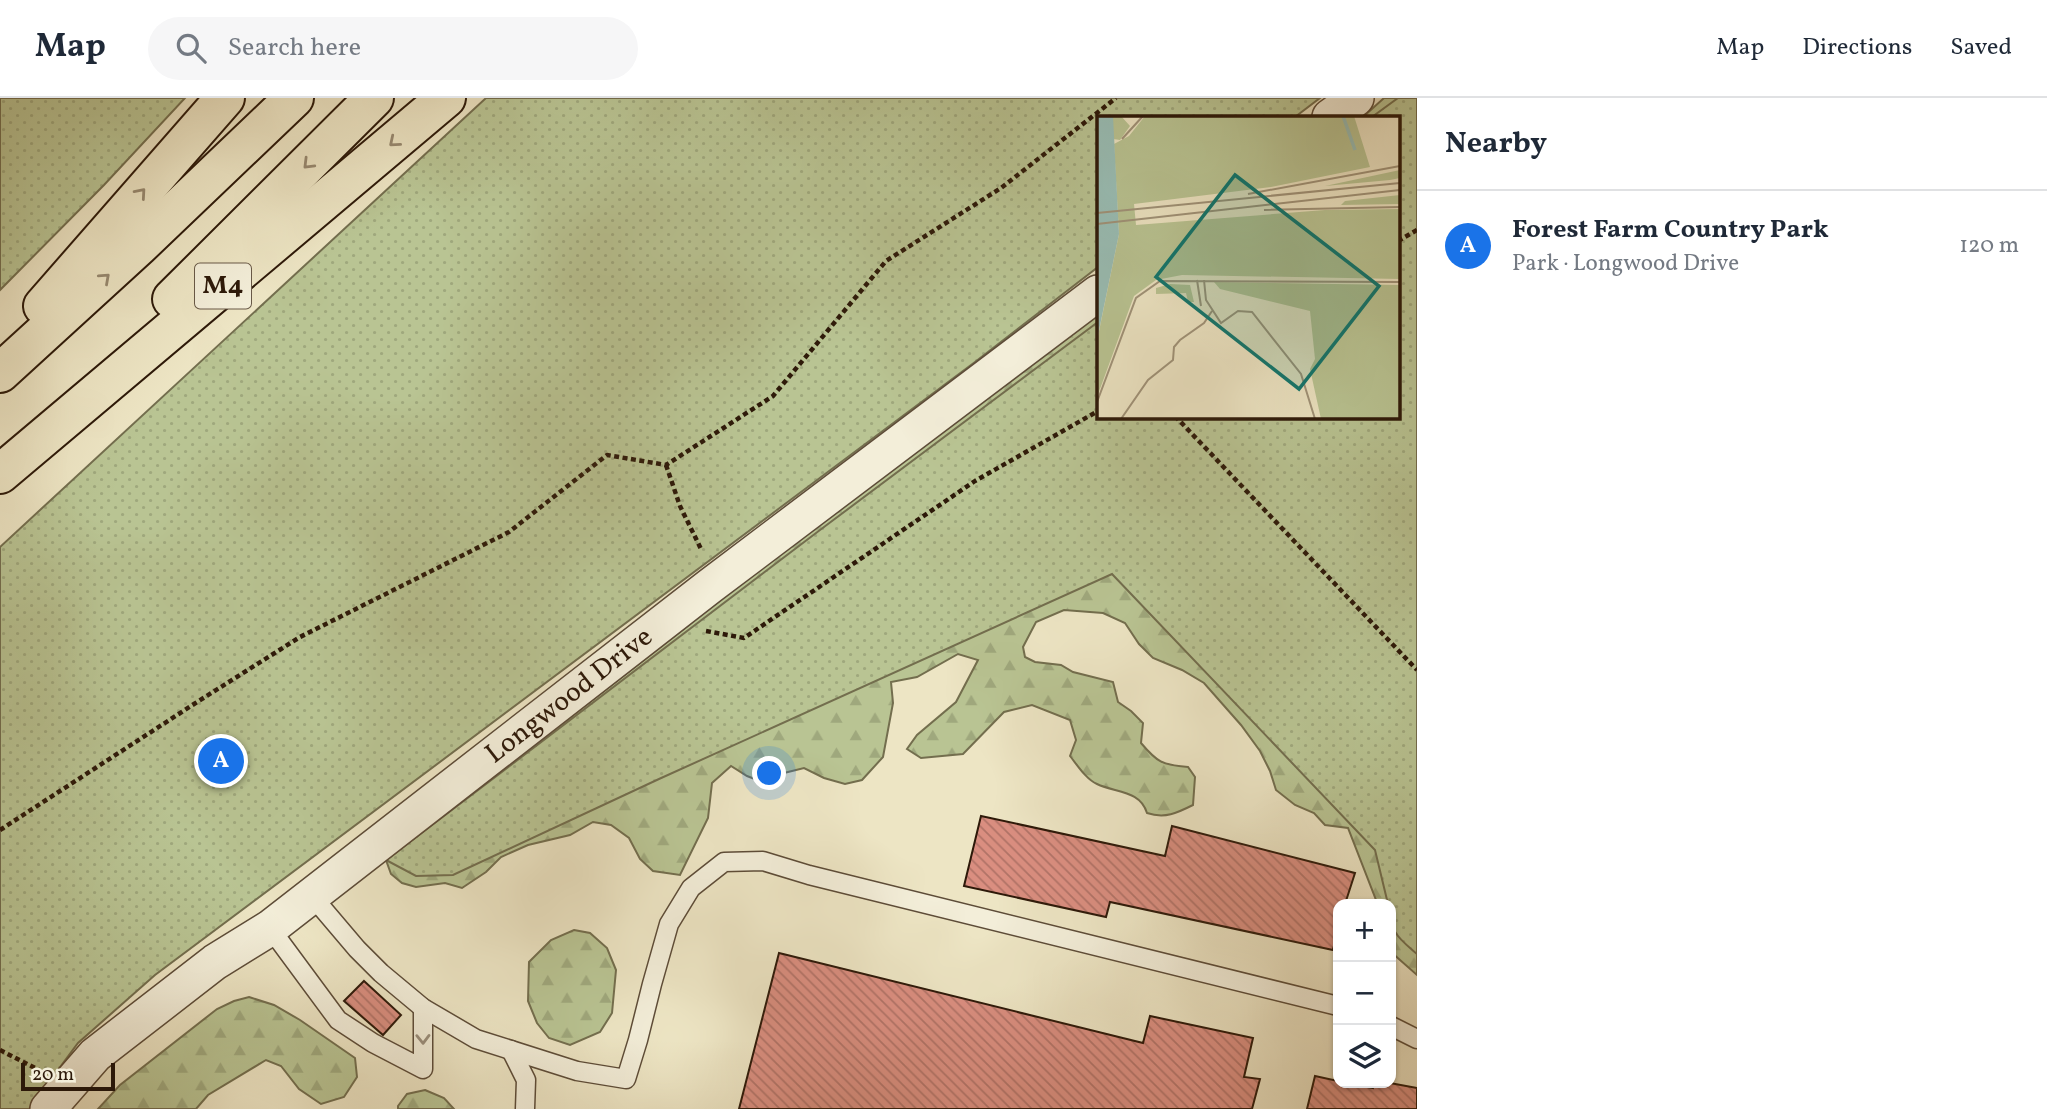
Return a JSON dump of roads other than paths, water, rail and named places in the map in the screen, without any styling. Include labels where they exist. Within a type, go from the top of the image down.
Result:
[{"type":"highway","points":[[0,356],[225,98]]},
{"type":"highway","points":[[0,373],[139,246],[294,98]]},
{"type":"highway","name":"M4","points":[[0,473],[374,98]]},
{"type":"highway","name":"M4","points":[[0,473],[446,98]]},
{"type":"street","points":[[1331,116],[1356,98]]},
{"type":"street","name":"Longwood Drive","points":[[58,1097],[95,1055],[115,1038],[215,962],[270,928],[710,586],[1097,294]]},
{"type":"lane","points":[[312,896],[357,949],[423,1008],[477,1039],[577,1070],[626,1079],[669,924],[691,888],[724,862],[763,861],[809,875],[1333,1005]]},
{"type":"lane","points":[[270,928],[338,1020],[373,1043],[424,1069],[423,1008]]},
{"type":"lane","points":[[1396,1028],[1417,1039]]},
{"type":"lane","points":[[511,1050],[526,1080],[525,1109]]},
{"type":"place","name":"Forest Farm Country Park","points":[[221,761]]}]
